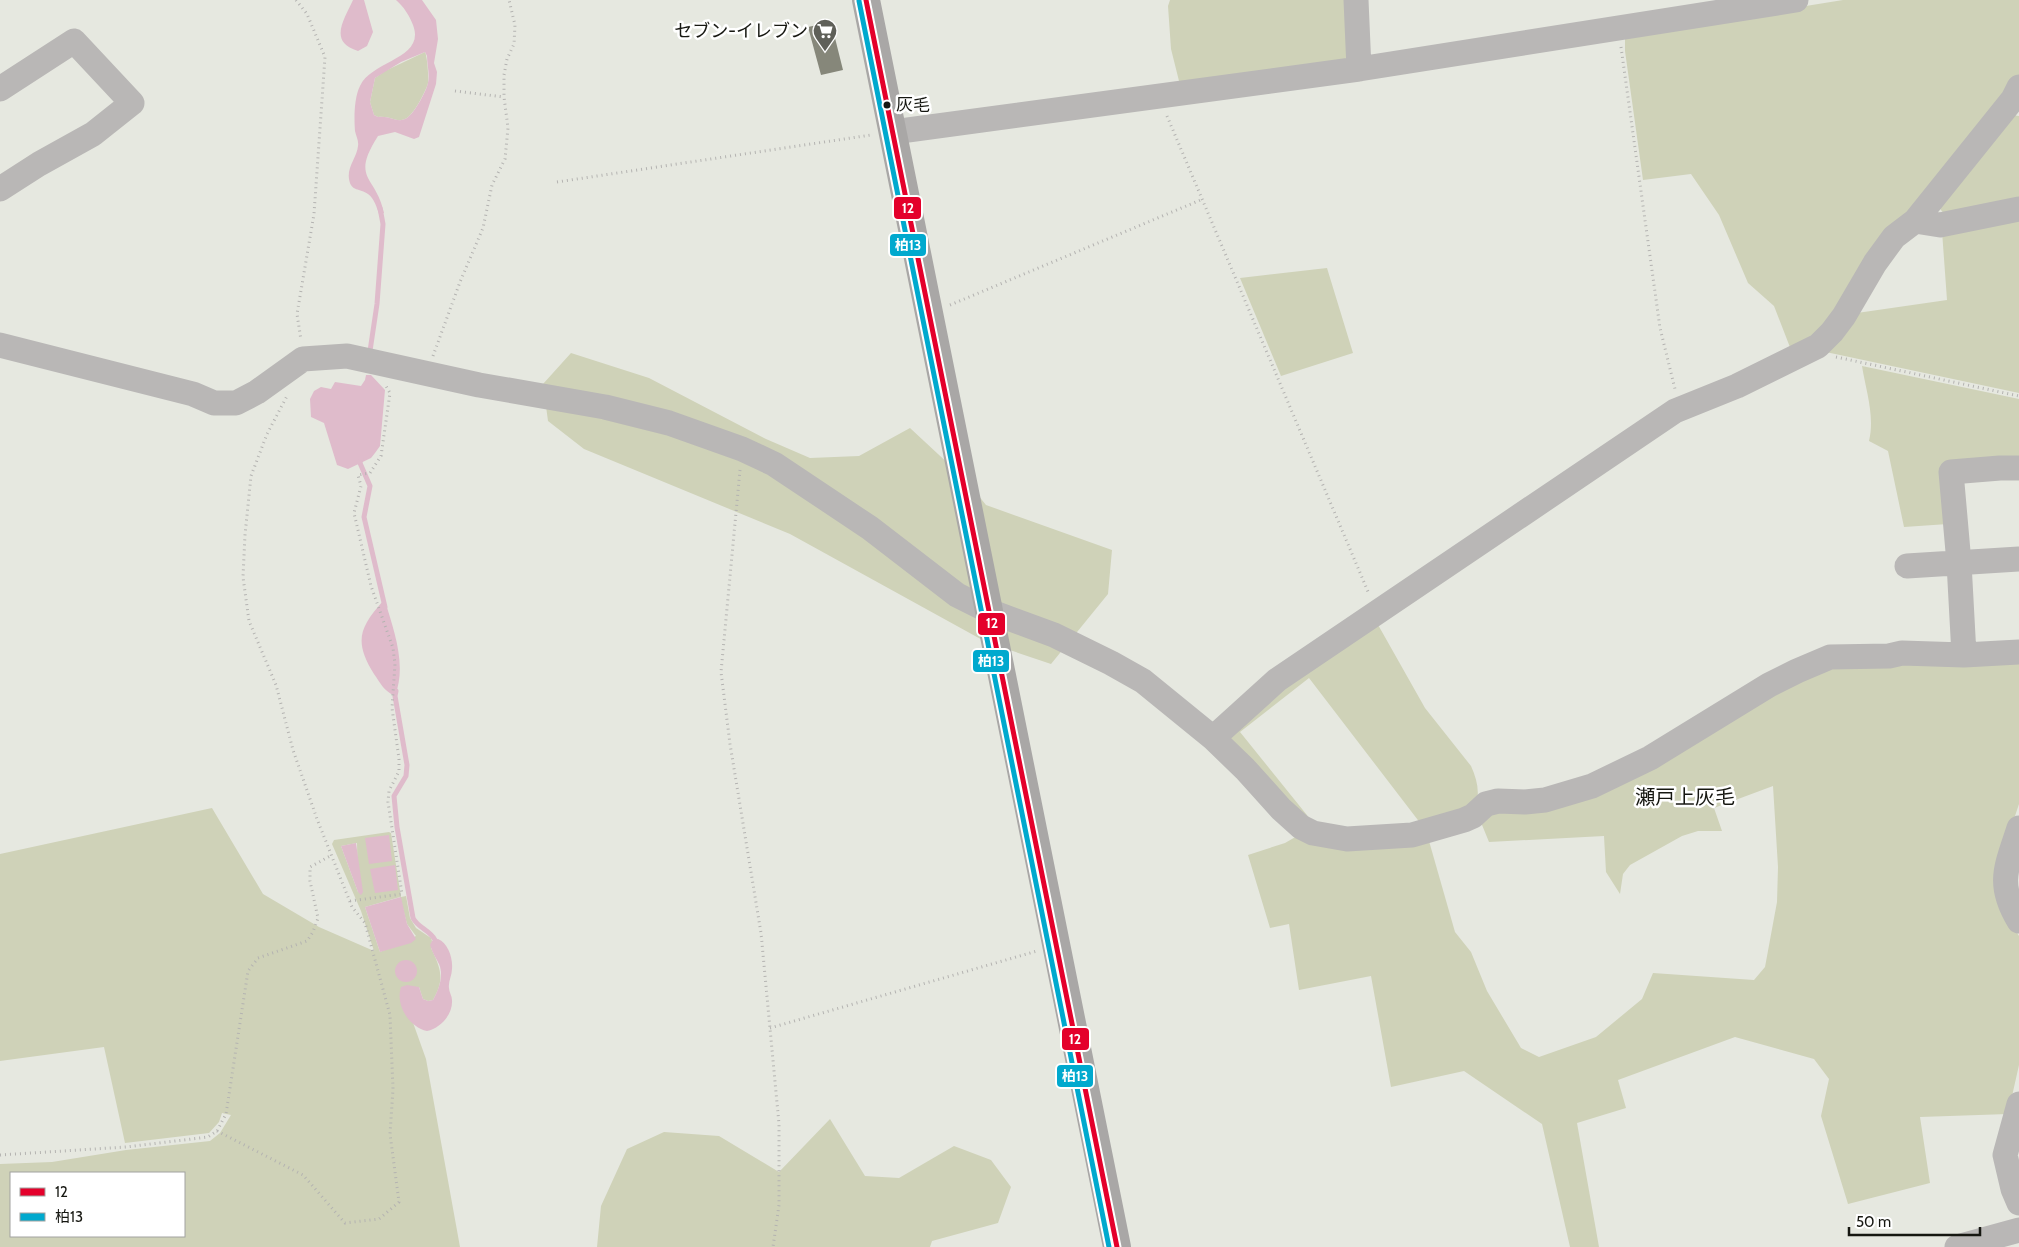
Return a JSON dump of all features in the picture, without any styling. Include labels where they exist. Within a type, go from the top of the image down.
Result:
[{"type":"main road","points":[[866,0],[1117,1247]]},
{"type":"street","points":[[1356,0],[1359,69]]},
{"type":"street","points":[[893,132],[1359,69],[1796,0]]},
{"type":"street","points":[[0,88],[74,42],[132,103],[93,134],[39,164],[0,189]]},
{"type":"street","points":[[1213,738],[1277,680],[1680,409],[1737,386],[1818,346],[1844,316],[1875,263],[1894,237],[1914,221],[2017,95]]},
{"type":"street","points":[[1914,221],[1940,224],[2019,209]]},
{"type":"street","points":[[0,345],[193,394],[214,403],[236,403],[258,392],[273,379],[297,365],[347,356],[478,385],[605,407],[669,423],[742,449],[774,464],[870,528],[957,595],[989,611],[1054,635],[1111,663],[1142,681],[1213,738],[1245,768],[1281,809],[1301,827],[1313,833],[1347,838],[1412,835],[1464,820],[1473,816],[1486,804],[1498,801],[1525,802],[1546,800],[1592,786],[1650,758],[1797,670],[1830,657],[1890,656],[1902,653],[1964,655],[2019,652]]},
{"type":"street","points":[[1964,655],[1959,563],[1951,472],[2019,468]]},
{"type":"street","points":[[1907,566],[2019,559]]},
{"type":"street","points":[[2019,828],[2005,871],[2006,891],[2019,921]]},
{"type":"street","points":[[2019,1104],[2016,1129],[2006,1155],[2013,1189],[2019,1203]]},
{"type":"street","points":[[1957,1247],[2019,1230]]},
{"type":"path","points":[[217,1131],[303,1175],[346,1223],[379,1219],[399,1202],[390,1134],[393,1089],[390,1015],[364,923],[352,907],[332,855],[293,750],[276,685],[249,621],[243,577],[251,476],[268,434],[290,389],[297,365],[297,314],[314,214],[325,58],[307,14],[296,0]]},
{"type":"path","points":[[428,373],[443,327],[483,228],[492,185],[505,159],[508,128],[504,97],[507,59],[514,44],[515,25],[509,0]]},
{"type":"path","points":[[1618,28],[1660,328],[1680,409]]},
{"type":"path","points":[[455,91],[504,97]]},
{"type":"path","points":[[1158,96],[1377,613]]},
{"type":"path","points":[[557,182],[893,132]]},
{"type":"path","points":[[929,314],[1203,199]]},
{"type":"path","points":[[1802,354],[1818,353],[2019,396]]},
{"type":"path","points":[[350,901],[402,894],[388,802],[389,791],[399,770],[392,708],[395,664],[393,648],[376,603],[354,513],[361,486],[358,475],[370,473],[381,456],[390,393],[381,378],[385,363]]},
{"type":"path","points":[[742,449],[721,672],[730,744],[761,933],[779,1124],[779,1205],[773,1247]]},
{"type":"path","points":[[0,1155],[126,1147],[208,1136],[217,1131],[226,1114],[248,971],[258,958],[307,940],[313,932],[318,918],[310,881],[310,867],[332,855]]},
{"type":"path","points":[[770,1028],[1057,946]]},
{"type":"green space","points":[[1170,0],[1351,0],[1354,61],[1181,89],[1171,49],[1168,6]]},
{"type":"green space","points":[[1843,0],[2019,0],[2019,77],[1847,303],[1793,355],[1774,306],[1748,283],[1719,215],[1691,174],[1643,180],[1625,51],[1625,38]]},
{"type":"green space","points":[[425,52],[428,67],[428,83],[412,113],[402,120],[374,115],[370,102],[375,78],[385,71]]},
{"type":"green space","points":[[2012,115],[2019,116],[2019,200],[1945,215],[1937,205]]},
{"type":"green space","points":[[2019,216],[2019,393],[1821,351],[1850,314],[1947,300],[1942,231]]},
{"type":"green space","points":[[1327,268],[1353,353],[1281,376],[1240,278]]},
{"type":"green space","points":[[571,353],[649,378],[766,439],[810,458],[859,456],[910,428],[966,480],[986,505],[1112,550],[1108,594],[1051,664],[986,642],[790,534],[584,449],[548,421],[543,384]]},
{"type":"green space","points":[[1862,366],[2019,399],[2019,461],[1944,465],[1948,524],[1904,527],[1888,451],[1869,441],[1871,422]]},
{"type":"green space","points":[[1377,623],[1425,708],[1471,766],[1477,786],[1476,805],[1424,828],[1309,678],[1240,732],[1319,830],[1221,739],[1238,721]]},
{"type":"green space","points":[[2019,660],[2019,804],[2013,822],[2002,908],[2019,936],[2019,1065],[2008,1114],[1920,1117],[1930,1183],[1848,1204],[1821,1116],[1829,1079],[1814,1059],[1735,1037],[1618,1080],[1626,1108],[1577,1123],[1599,1247],[1570,1247],[1542,1124],[1464,1071],[1391,1087],[1371,976],[1299,990],[1289,924],[1270,928],[1248,855],[1285,843],[1304,832],[1427,834],[1455,932],[1471,952],[1487,991],[1521,1048],[1539,1057],[1596,1037],[1642,999],[1653,973],[1754,980],[1765,967],[1777,902],[1778,867],[1773,786],[1714,808],[1722,831],[1698,831],[1682,836],[1630,865],[1623,874],[1620,894],[1606,872],[1604,836],[1489,842],[1480,816],[1532,805],[1811,668]]},
{"type":"green space","points":[[212,808],[263,894],[319,927],[374,951],[361,911],[332,844],[334,840],[389,832],[391,833],[401,897],[406,896],[410,918],[416,928],[431,938],[431,948],[439,968],[439,986],[433,1000],[423,999],[419,987],[401,989],[426,1059],[460,1247],[0,1247],[0,1164],[52,1162],[126,1150],[210,1141],[220,1133],[231,1115],[222,1113],[219,1122],[209,1133],[125,1143],[104,1047],[0,1061],[0,854]],"holes":[[[357,843],[358,892],[341,846]],[[400,897],[407,924],[416,936],[380,952],[365,907]]]},
{"type":"green space","points":[[830,1119],[865,1176],[899,1178],[954,1146],[991,1160],[1011,1187],[998,1223],[932,1241],[930,1247],[597,1247],[601,1206],[627,1149],[664,1132],[719,1136],[779,1172]]},
{"type":"shaded area","points":[[353,0],[364,0],[373,32],[367,46],[358,51],[343,42],[341,36],[343,23]]},
{"type":"shaded area","points":[[396,0],[422,0],[436,20],[438,39],[434,63],[437,72],[436,84],[419,137],[414,139],[395,132],[378,136],[370,150],[365,170],[376,191],[384,213],[379,214],[370,196],[352,186],[349,179],[349,170],[358,144],[355,131],[355,108],[360,86],[366,77],[375,70],[405,52],[412,45],[415,36],[410,18]],"holes":[[[425,52],[429,73],[427,87],[412,113],[402,120],[374,115],[370,102],[375,78],[401,62]]]},
{"type":"shaded area","points":[[366,375],[371,375],[385,390],[380,446],[371,458],[348,469],[337,465],[324,423],[311,417],[310,399],[314,391],[321,387],[331,389],[335,382],[361,386]]},
{"type":"shaded area","points":[[383,601],[385,601],[398,648],[400,672],[395,696],[385,689],[374,674],[362,644],[364,628]]},
{"type":"shaded area","points":[[389,835],[392,861],[369,864],[365,838]]},
{"type":"shaded area","points":[[356,843],[363,892],[361,895],[358,892],[341,846]]},
{"type":"shaded area","points":[[395,865],[398,890],[375,893],[370,869]]},
{"type":"shaded area","points":[[401,897],[407,924],[416,939],[411,943],[380,952],[365,907]]},
{"type":"shaded area","points":[[438,939],[447,947],[452,960],[449,991],[452,1005],[445,1020],[437,1027],[427,1031],[420,1029],[409,1020],[402,1008],[400,994],[401,987],[407,985],[419,987],[423,999],[433,1000],[439,987],[441,973],[430,945],[432,941]]},
{"type":"shaded area","points":[[406,960],[414,963],[417,971],[414,979],[406,982],[398,979],[395,971],[398,963]]},
{"type":"building","points":[[831,22],[843,70],[821,75],[808,27]]},
{"type":"waterway","points":[[370,351],[377,304],[383,224],[380,208]]},
{"type":"waterway","points":[[361,458],[360,463],[370,486],[364,517],[385,607]]},
{"type":"waterway","points":[[396,691],[395,696],[407,765],[406,776],[394,796],[397,827],[413,918],[435,940]]},
{"type":"transit line","name":"12","points":[[866,0],[1117,1247]]},
{"type":"transit line","name":"柏13","points":[[859,1],[1109,1247]]},
{"type":"place","name":"セブン-イレブン","points":[[825,52]]},
{"type":"place","name":"灰毛","points":[[887,105]]},
{"type":"district","name":"瀬戸上灰毛","points":[[1685,797]]}]
